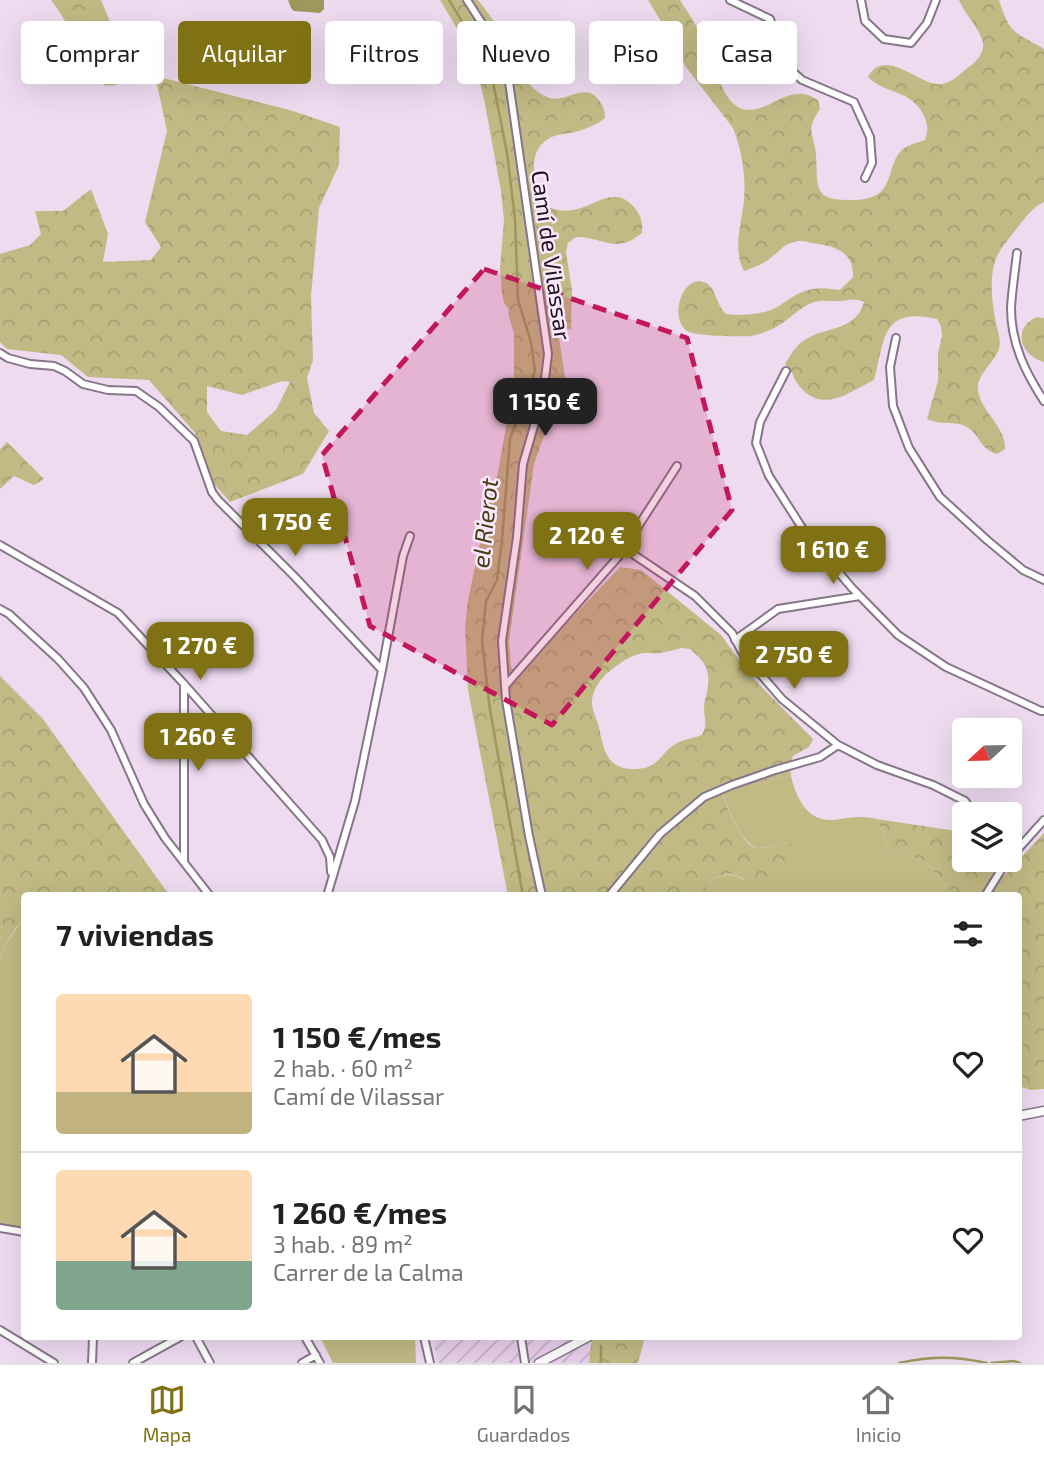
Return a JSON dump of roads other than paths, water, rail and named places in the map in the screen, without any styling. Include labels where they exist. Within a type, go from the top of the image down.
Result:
[{"type":"main road","points":[[1022,1115],[1044,1111]]},
{"type":"main road","points":[[539,1363],[582,1340]]},
{"type":"street","name":"Camí de Vilassar","points":[[467,0],[506,61],[548,354],[543,395],[523,464],[517,537],[502,641],[506,700],[541,892]]},
{"type":"street","points":[[730,0],[770,19],[784,64],[802,80],[854,102],[870,137],[872,163],[865,178]]},
{"type":"street","points":[[861,0],[865,21],[884,39],[912,43],[927,23],[936,0]]},
{"type":"street","points":[[1017,253],[1011,309],[1016,346],[1027,376],[1044,401]]},
{"type":"street","points":[[896,338],[890,366],[893,406],[909,448],[940,497],[1023,570],[1044,580]]},
{"type":"street","points":[[0,353],[30,364],[65,370],[83,384],[108,390],[136,391],[159,407],[194,441],[212,492],[218,500],[382,670]]},
{"type":"street","points":[[786,371],[760,422],[756,443],[769,476],[806,534],[898,635],[946,667],[1044,711]]},
{"type":"street","points":[[505,685],[619,556],[677,466]]},
{"type":"street","points":[[328,892],[355,801],[403,556],[410,536]]},
{"type":"street","points":[[0,545],[118,613],[322,840],[330,857],[332,878]]},
{"type":"street","points":[[624,548],[695,596],[732,633],[743,654],[782,699],[838,745],[877,765],[933,785],[966,802]]},
{"type":"street","points":[[735,640],[779,609],[860,596]]},
{"type":"street","points":[[0,609],[58,659],[84,688],[111,730],[144,804],[165,838],[206,892]]},
{"type":"street","points":[[184,684],[184,863]]},
{"type":"street","points":[[612,892],[660,834],[704,797],[775,770],[820,757],[838,745]]},
{"type":"street","points":[[1022,844],[1044,820]]},
{"type":"street","points":[[988,892],[1000,872]]},
{"type":"street","points":[[0,1228],[21,1232]]},
{"type":"street","points":[[0,1330],[54,1363]]},
{"type":"street","points":[[92,1363],[93,1340]]},
{"type":"street","points":[[133,1363],[175,1340]]},
{"type":"street","points":[[198,1340],[210,1363]]},
{"type":"street","points":[[307,1340],[320,1363]]},
{"type":"street","points":[[425,1340],[430,1363]]},
{"type":"street","points":[[521,1340],[525,1363]]},
{"type":"street","points":[[302,1363],[316,1356]]},
{"type":"waterway","name":"el Rierot","points":[[449,0],[492,77],[507,153],[515,219],[518,300],[531,342],[535,371],[510,439],[497,580],[486,601],[482,641],[490,710],[522,892]]},
{"type":"waterway","name":"el Rierot","points":[[601,1346],[601,1363]]},
{"type":"waterway","points":[[899,1363],[943,1358],[987,1363]]},
{"type":"waterway","points":[[991,1363],[1020,1363]]}]
